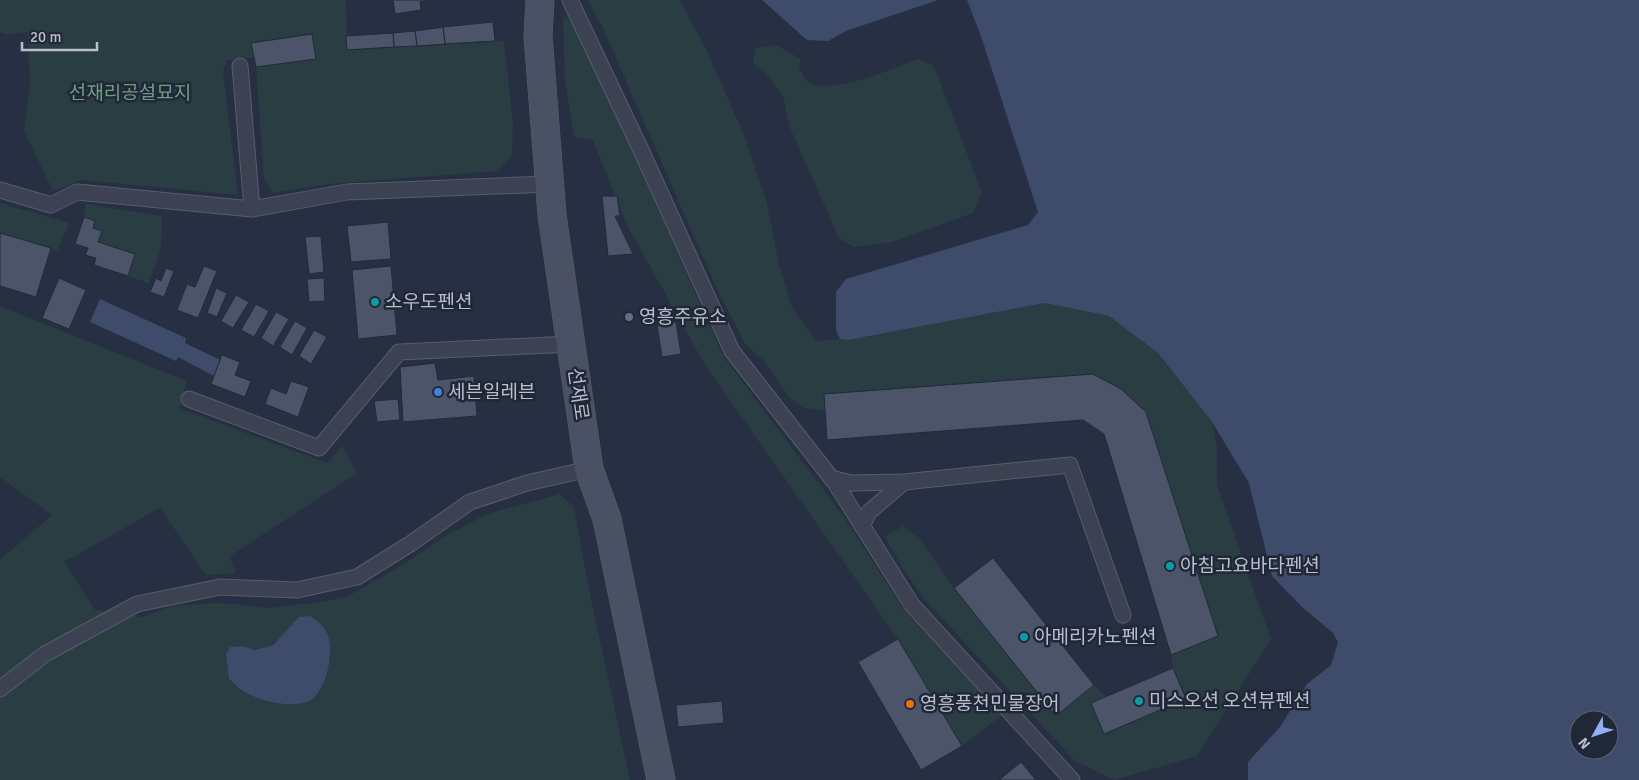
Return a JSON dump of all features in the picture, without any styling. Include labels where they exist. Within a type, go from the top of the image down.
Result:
[{"type":"street","name":"선재로","points":[[540,0],[538,36],[552,215],[589,469],[607,519],[661,780]]},
{"type":"lane","points":[[570,0],[641,150],[732,351],[831,478],[912,605],[1072,780]]},
{"type":"lane","points":[[240,66],[252,209]]},
{"type":"lane","points":[[0,190],[51,205],[77,192],[252,209],[347,192],[549,184]]},
{"type":"lane","points":[[189,399],[319,448],[399,352],[570,344]]},
{"type":"lane","points":[[831,478],[851,483],[904,482],[1070,465],[1123,615]]},
{"type":"lane","points":[[0,689],[45,654],[137,604],[220,587],[298,590],[357,576],[410,544],[470,502],[527,483],[589,469]]},
{"type":"lane","points":[[862,526],[870,512],[904,482]]},
{"type":"green space","name":"선재리공설묘지","points":[[0,0],[346,0],[347,50],[504,41],[513,125],[512,156],[497,171],[329,184],[272,193],[264,178],[256,67],[315,59],[312,34],[251,43],[254,58],[226,60],[223,72],[238,195],[82,180],[53,191],[24,131],[30,85],[28,32],[6,34],[0,32]]},
{"type":"green space","points":[[587,0],[680,0],[707,51],[743,133],[767,203],[778,260],[792,308],[816,341],[848,340],[1045,303],[1109,316],[1158,353],[1212,422],[1217,448],[1217,485],[1271,639],[1197,756],[1114,780],[1074,760],[925,600],[902,567],[885,537],[903,526],[919,538],[954,588],[1056,716],[1094,685],[1106,697],[1091,703],[1105,734],[1186,699],[1173,668],[1171,655],[1218,636],[1146,412],[1121,389],[1093,374],[824,394],[825,410],[804,408],[790,398],[764,361],[745,344],[716,287],[602,26]]},
{"type":"green space","points":[[563,15],[574,22],[587,48],[723,356],[844,517],[904,610],[1002,715],[962,746],[898,639],[705,365],[627,225],[593,140],[574,137],[565,81]]},
{"type":"green space","points":[[776,45],[801,59],[799,68],[804,77],[807,81],[817,85],[830,86],[862,79],[918,59],[934,66],[982,193],[973,213],[892,242],[854,247],[839,238],[790,128],[783,96],[768,76],[753,63],[756,48]]},
{"type":"green space","points":[[0,203],[69,223],[58,250],[0,233]]},
{"type":"green space","points":[[86,204],[162,216],[161,249],[149,283],[128,276],[135,254],[98,242],[102,231],[93,228],[95,221],[84,217]]},
{"type":"green space","points":[[0,306],[187,381],[179,408],[327,463],[342,446],[357,473],[230,556],[235,573],[206,575],[160,508],[64,562],[95,610],[141,617],[173,606],[214,603],[266,608],[322,602],[348,596],[396,569],[444,537],[487,514],[560,494],[574,507],[588,585],[630,780],[0,780],[0,560],[52,515],[0,477]],"holes":[[[285,633],[331,655],[325,680],[315,696],[306,701],[287,704],[265,700],[247,694],[240,689],[229,679],[226,654],[242,646],[260,649],[275,642]]]},
{"type":"water","points":[[762,0],[938,0],[846,31],[828,41],[807,40]]},
{"type":"water","points":[[967,0],[1639,0],[1639,780],[1248,780],[1248,762],[1280,727],[1307,684],[1331,665],[1338,642],[1333,633],[1301,606],[1272,576],[1249,483],[1212,422],[1158,353],[1109,316],[1045,303],[848,340],[840,339],[836,330],[836,292],[846,279],[1028,225],[1038,212],[982,39]]},
{"type":"water","points":[[100,299],[186,338],[185,343],[220,360],[214,376],[178,357],[176,361],[90,322]]},
{"type":"water","points":[[310,616],[321,624],[326,631],[329,639],[330,658],[321,689],[309,701],[286,704],[260,699],[246,693],[229,679],[226,654],[230,647],[242,646],[255,650],[273,645],[299,617]]},
{"type":"building","points":[[393,0],[431,0],[420,2],[421,10],[395,14]]},
{"type":"building","points":[[493,22],[495,41],[445,44],[443,27]]},
{"type":"building","points":[[443,27],[445,44],[417,46],[415,31]]},
{"type":"building","points":[[415,31],[417,46],[394,47],[393,33]]},
{"type":"building","points":[[393,33],[394,47],[347,50],[346,36]]},
{"type":"building","points":[[312,34],[316,59],[256,67],[251,43]]},
{"type":"building","points":[[602,196],[617,196],[620,216],[615,216],[633,254],[608,256]]},
{"type":"building","points":[[84,217],[95,221],[93,228],[102,231],[98,242],[135,254],[128,276],[94,265],[96,258],[85,255],[88,248],[75,244]]},
{"type":"building","points":[[388,222],[391,259],[351,262],[347,226]]},
{"type":"building","points":[[0,233],[51,248],[36,297],[0,286]]},
{"type":"building","points":[[321,236],[324,272],[309,274],[305,237]]},
{"type":"building","points":[[204,266],[217,271],[198,318],[177,310],[187,284],[195,287]]},
{"type":"building","name":"소우도펜션","points":[[391,266],[397,335],[358,339],[352,270]]},
{"type":"building","points":[[166,268],[174,271],[164,297],[150,292],[156,278],[161,281]]},
{"type":"building","points":[[59,278],[86,290],[69,329],[42,318]]},
{"type":"building","points":[[324,278],[325,301],[309,302],[307,279]]},
{"type":"building","points":[[216,288],[227,293],[217,317],[207,313]]},
{"type":"building","points":[[236,295],[249,302],[233,328],[221,321]]},
{"type":"building","points":[[256,304],[269,311],[254,337],[241,330]]},
{"type":"building","points":[[276,312],[289,319],[273,346],[261,338]]},
{"type":"building","points":[[295,321],[307,328],[292,355],[280,347]]},
{"type":"building","points":[[676,322],[681,354],[662,357],[657,325]]},
{"type":"building","points":[[314,330],[327,337],[311,364],[299,356]]},
{"type":"building","points":[[222,355],[240,362],[235,375],[251,381],[245,397],[211,384]]},
{"type":"building","name":"세븐일레븐","points":[[435,363],[438,380],[474,376],[477,416],[403,422],[400,367]]},
{"type":"building","name":"아침고요바다펜션","points":[[1093,374],[1121,389],[1146,412],[1218,636],[1171,655],[1104,434],[1083,420],[827,440],[824,394]]},
{"type":"building","points":[[291,381],[309,387],[298,417],[265,404],[271,388],[286,394]]},
{"type":"building","points":[[398,399],[400,420],[377,422],[374,401]]},
{"type":"building","name":"아메리카노펜션","points":[[993,558],[1094,685],[1056,716],[954,588]]},
{"type":"building","name":"영흥풍천민물장어","points":[[898,639],[962,746],[921,770],[858,662]]},
{"type":"building","name":"미스오션 오션뷰펜션","points":[[1173,668],[1186,699],[1104,734],[1091,703]]},
{"type":"building","points":[[722,701],[724,723],[678,727],[676,705]]},
{"type":"building","points":[[1021,762],[1036,780],[999,780]]},
{"type":"place","name":"소우도펜션","points":[[375,302]]},
{"type":"place","name":"영흥주유소","points":[[629,317]]},
{"type":"place","name":"세븐일레븐","points":[[438,392]]},
{"type":"place","name":"아침고요바다펜션","points":[[1170,566]]},
{"type":"place","name":"아메리카노펜션","points":[[1024,637]]},
{"type":"place","name":"미스오션 오션뷰펜션","points":[[1139,701]]},
{"type":"place","name":"영흥풍천민물장어","points":[[910,704]]}]
